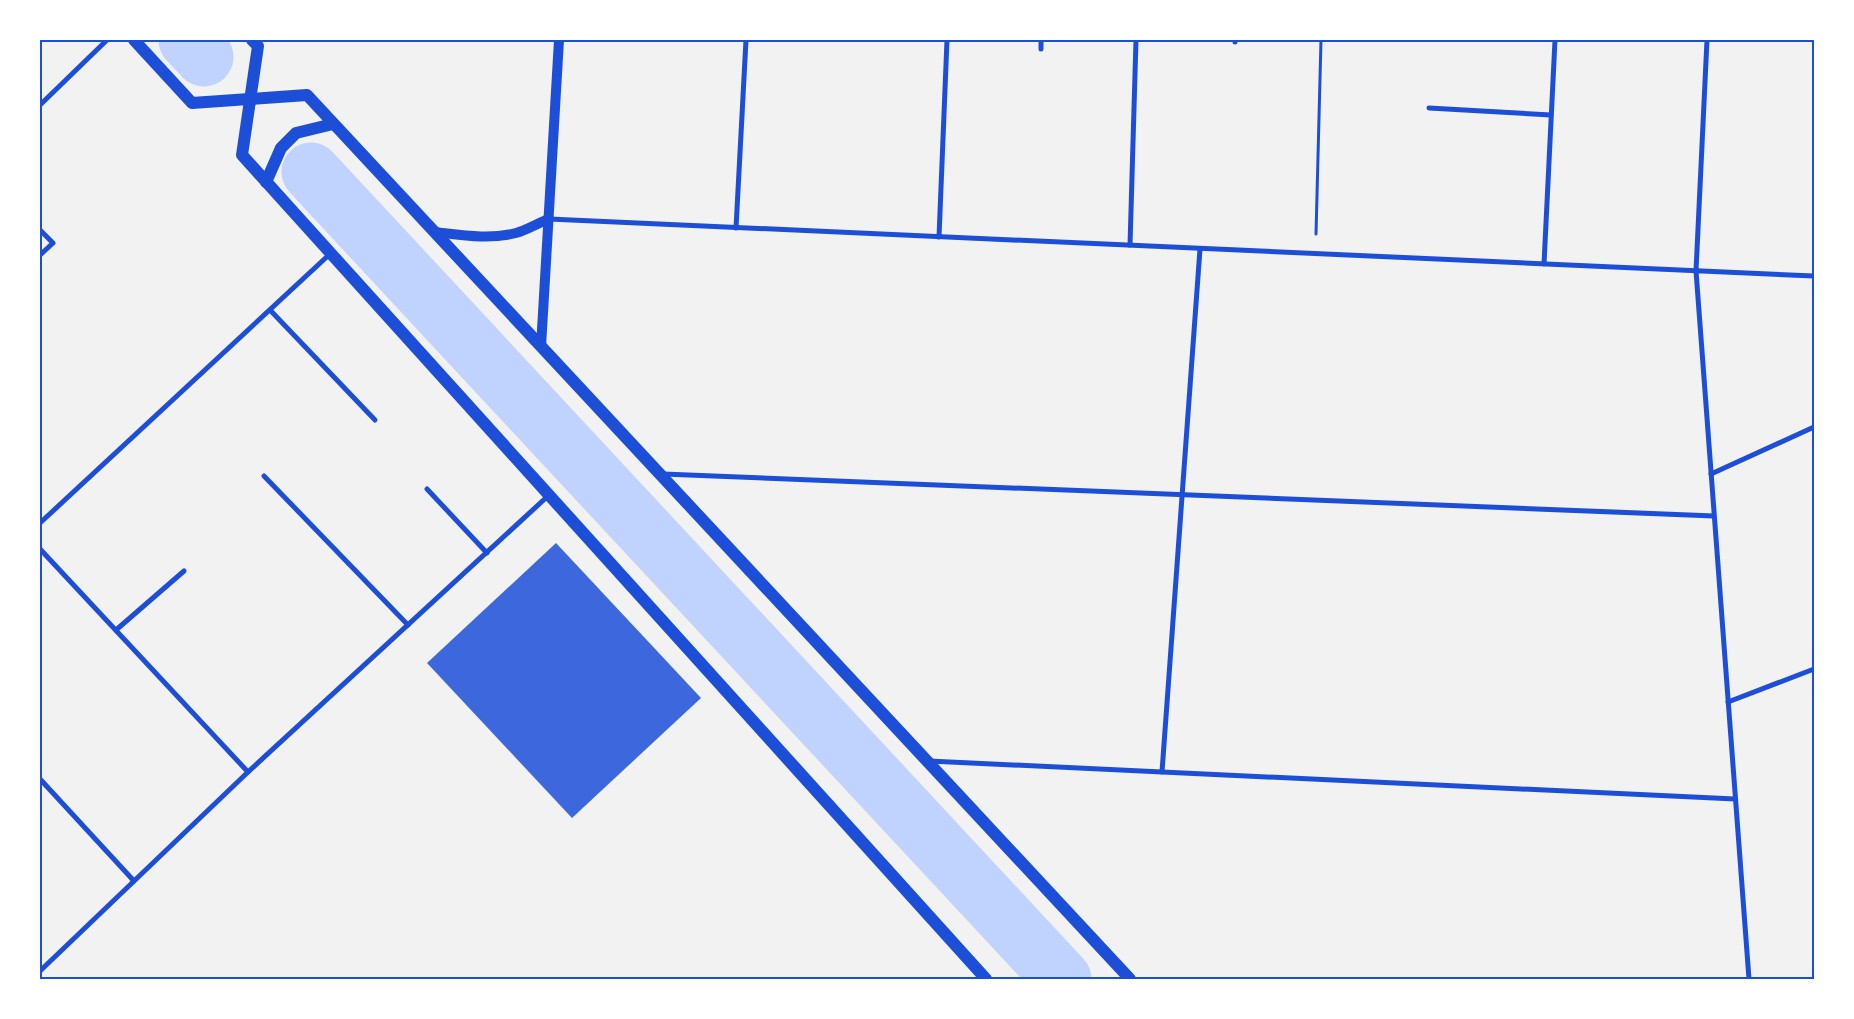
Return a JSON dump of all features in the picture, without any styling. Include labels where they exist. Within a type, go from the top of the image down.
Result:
[{"type":"main road","points":[[134,40],[192,103],[306,95],[1130,979]]},
{"type":"main road","points":[[252,40],[258,46],[242,155],[986,979]]},
{"type":"main road","points":[[541,347],[559,40]]},
{"type":"main road","points":[[266,182],[281,148],[296,133],[333,124]]},
{"type":"main road","points":[[434,232],[472,236],[496,236],[517,232],[549,219]]},
{"type":"street","points":[[40,106],[108,40]]},
{"type":"street","points":[[736,228],[746,40]]},
{"type":"street","points":[[939,237],[947,40]]},
{"type":"street","points":[[1041,40],[1041,49]]},
{"type":"street","points":[[1130,245],[1136,40]]},
{"type":"street","points":[[1544,264],[1555,40]]},
{"type":"street","points":[[1707,40],[1696,271],[1749,979]]},
{"type":"street","points":[[1430,108],[1551,115]]},
{"type":"street","points":[[549,219],[1814,276]]},
{"type":"street","points":[[40,230],[53,243],[40,255]]},
{"type":"street","points":[[1162,772],[1200,249]]},
{"type":"street","points":[[40,523],[331,254]]},
{"type":"street","points":[[270,310],[375,420]]},
{"type":"street","points":[[1711,474],[1814,427]]},
{"type":"street","points":[[660,474],[1714,516]]},
{"type":"street","points":[[264,476],[408,625]]},
{"type":"street","points":[[427,490],[487,553]]},
{"type":"street","points":[[40,972],[248,772],[549,495]]},
{"type":"street","points":[[40,549],[248,772]]},
{"type":"street","points":[[116,630],[184,571]]},
{"type":"street","points":[[1728,702],[1814,669]]},
{"type":"street","points":[[927,760],[1736,799]]},
{"type":"street","points":[[40,780],[134,881]]},
{"type":"path","points":[[1316,254],[1321,40]]},
{"type":"building","points":[[556,543],[701,698],[572,818],[427,663]]},
{"type":"waterway","points":[[188,40],[204,57]]},
{"type":"waterway","points":[[311,172],[1062,979]]}]
